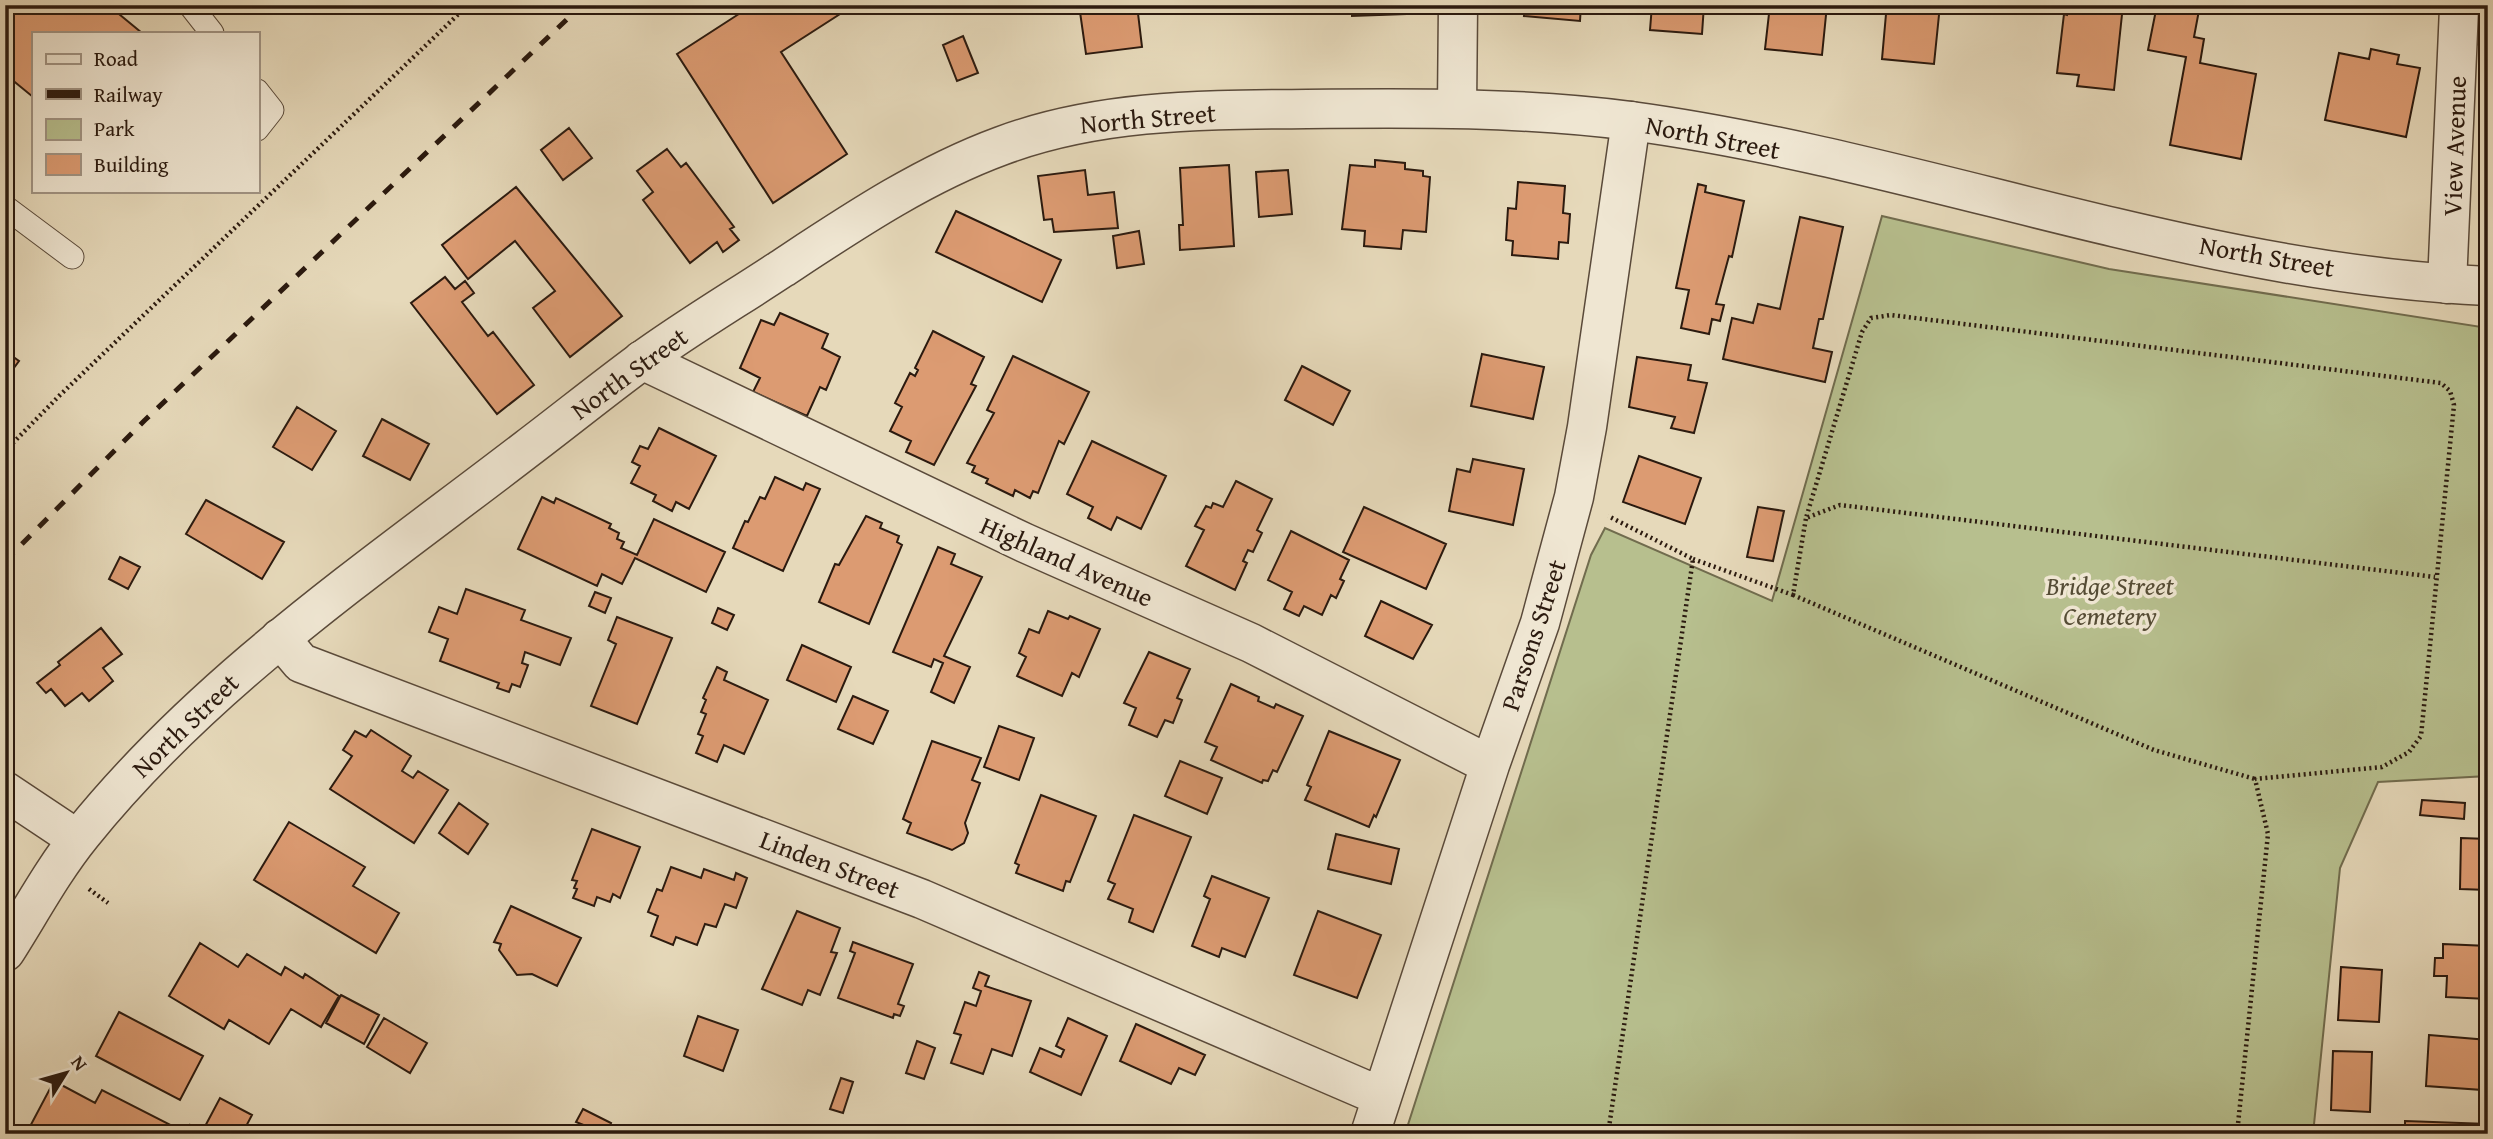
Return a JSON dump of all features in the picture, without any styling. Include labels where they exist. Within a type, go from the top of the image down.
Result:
[{"type":"street","points":[[1457,108],[1458,5]]},
{"type":"street","name":"View Avenue","points":[[2448,284],[2459,8]]},
{"type":"street","name":"North Street","points":[[5,952],[77,839],[179,726],[280,638],[642,360],[887,201],[962,162],[1052,128],[1114,117],[1180,112],[1457,108],[1631,121],[1808,155],[2122,230],[2289,262],[2448,284],[2488,286]]},
{"type":"street","name":"Parsons Street","points":[[1370,1134],[1490,765],[1540,623],[1574,497],[1587,427],[1631,121]]},
{"type":"street","name":"Highland Avenue","points":[[642,360],[1025,543],[1251,643],[1490,765]]},
{"type":"street","name":"Linden Street","points":[[280,638],[301,663],[922,899],[1382,1097]]},
{"type":"street","points":[[5,791],[77,839]]},
{"type":"lane","points":[[190,5],[211,32]]},
{"type":"lane","points":[[259,94],[272,110],[259,126]]},
{"type":"lane","points":[[5,207],[72,257]]},
{"type":"path","points":[[5,451],[59,396],[468,5]]},
{"type":"path","points":[[1574,497],[1693,559],[1793,595],[2154,750],[2255,779],[2382,766],[2409,752],[2421,736],[2454,405],[2450,391],[2441,383],[1891,316],[1871,318],[1862,332],[1806,518],[1793,595]]},
{"type":"path","points":[[1806,518],[1840,505],[2435,577]]},
{"type":"path","points":[[1608,1134],[1693,559]]},
{"type":"path","points":[[2237,1134],[2268,834],[2255,779]]},
{"type":"path","points":[[89,889],[108,903]]},
{"type":"green space","name":"Bridge Street Cemetery","points":[[1882,216],[2109,269],[2488,328],[2488,776],[2378,782],[2340,868],[2313,1134],[1405,1134],[1591,555],[1605,528],[1772,601]]},
{"type":"building","points":[[5,5],[108,5],[141,32],[32,32],[32,96],[5,74]]},
{"type":"building","points":[[742,5],[854,5],[781,52],[847,154],[773,203],[677,54],[745,10]]},
{"type":"building","points":[[1079,5],[1137,5],[1142,47],[1086,54]]},
{"type":"building","points":[[1352,5],[1406,5],[1406,14],[1352,16]]},
{"type":"building","points":[[1525,5],[1581,5],[1580,21],[1524,16]]},
{"type":"building","points":[[1652,5],[1704,5],[1702,34],[1650,30]]},
{"type":"building","points":[[1770,5],[1827,5],[1822,55],[1765,49]]},
{"type":"building","points":[[1883,5],[1940,5],[1934,64],[1882,59],[1886,14],[1882,14]]},
{"type":"building","points":[[2068,5],[2123,5],[2114,90],[2077,86],[2079,75],[2057,73],[2064,14],[2067,15]]},
{"type":"building","points":[[2157,5],[2200,5],[2194,37],[2204,39],[2200,63],[2256,74],[2241,159],[2170,145],[2186,57],[2148,50]]},
{"type":"building","points":[[2476,5],[2488,5],[2485,45],[2473,44]]},
{"type":"building","points":[[963,36],[978,73],[957,81],[943,45]]},
{"type":"building","points":[[2371,49],[2399,55],[2397,64],[2420,68],[2406,137],[2325,120],[2339,53],[2369,59]]},
{"type":"building","points":[[569,128],[592,158],[563,180],[541,150]]},
{"type":"building","points":[[667,149],[681,167],[686,163],[734,227],[730,229],[739,240],[723,252],[717,242],[690,263],[643,200],[653,192],[637,171]]},
{"type":"building","points":[[1375,160],[1405,163],[1405,169],[1423,171],[1423,176],[1430,177],[1426,232],[1403,230],[1401,249],[1364,246],[1365,231],[1342,229],[1350,165],[1375,167]]},
{"type":"building","points":[[1229,165],[1234,246],[1180,250],[1179,225],[1183,225],[1180,168]]},
{"type":"building","points":[[1085,170],[1088,195],[1114,192],[1118,228],[1054,232],[1052,219],[1044,220],[1038,176]]},
{"type":"building","points":[[1288,170],[1292,214],[1259,217],[1256,172]]},
{"type":"building","points":[[1518,182],[1565,186],[1563,213],[1570,214],[1568,243],[1559,242],[1558,259],[1512,255],[1513,241],[1506,240],[1508,208],[1516,209]]},
{"type":"building","points":[[1698,184],[1706,186],[1705,192],[1744,201],[1732,257],[1729,256],[1716,304],[1724,305],[1720,321],[1712,319],[1709,334],[1681,328],[1689,290],[1676,288]]},
{"type":"building","points":[[516,187],[622,316],[570,357],[533,308],[555,291],[515,241],[468,279],[442,245]]},
{"type":"building","points":[[956,211],[1061,260],[1042,302],[936,252]]},
{"type":"building","points":[[1800,217],[1843,227],[1823,319],[1819,319],[1813,348],[1832,352],[1825,382],[1723,359],[1732,318],[1753,323],[1758,304],[1780,309]]},
{"type":"building","points":[[1139,231],[1144,264],[1117,268],[1113,236]]},
{"type":"building","points":[[445,277],[455,289],[465,281],[474,293],[462,302],[488,336],[493,332],[534,385],[497,414],[411,303]]},
{"type":"building","points":[[780,313],[828,334],[822,348],[840,357],[826,390],[820,387],[807,416],[753,392],[760,378],[740,368],[761,320],[774,325]]},
{"type":"building","points":[[933,331],[984,357],[971,384],[976,386],[934,465],[906,452],[911,441],[890,431],[902,407],[895,403],[910,373],[915,376],[918,370],[915,368]]},
{"type":"building","points":[[5,351],[19,361],[5,380]]},
{"type":"building","points":[[1482,354],[1544,367],[1533,419],[1471,406]]},
{"type":"building","points":[[1013,356],[1089,392],[1064,444],[1059,441],[1038,493],[1033,491],[1030,498],[1015,490],[1013,496],[986,483],[988,479],[972,472],[975,466],[967,463],[994,413],[987,410]]},
{"type":"building","points":[[1637,357],[1691,365],[1688,380],[1707,383],[1694,433],[1671,428],[1675,417],[1629,407]]},
{"type":"building","points":[[1302,366],[1350,391],[1333,425],[1285,400]]},
{"type":"building","points":[[297,407],[336,431],[312,470],[273,447]]},
{"type":"building","points":[[382,419],[429,444],[410,480],[363,456]]},
{"type":"building","points":[[659,428],[716,456],[689,509],[676,502],[672,511],[653,501],[656,495],[631,483],[640,466],[632,462],[640,446],[648,449]]},
{"type":"building","points":[[1092,441],[1166,476],[1141,529],[1117,517],[1111,530],[1088,518],[1093,507],[1067,494]]},
{"type":"building","points":[[1639,456],[1701,478],[1685,524],[1623,502]]},
{"type":"building","points":[[1473,459],[1524,469],[1513,525],[1449,511],[1457,469],[1470,472]]},
{"type":"building","points":[[775,477],[803,490],[806,483],[820,489],[783,571],[733,548],[745,521],[748,522],[760,497],[765,499]]},
{"type":"building","points":[[1236,481],[1272,499],[1257,530],[1262,533],[1253,552],[1248,550],[1243,561],[1247,563],[1235,590],[1186,566],[1204,530],[1195,526],[1206,506],[1211,508],[1213,503],[1223,507]]},
{"type":"building","points":[[542,497],[554,503],[556,498],[611,524],[609,528],[619,533],[617,539],[624,542],[621,548],[637,555],[654,519],[725,552],[706,592],[635,558],[622,584],[602,574],[597,586],[518,549]]},
{"type":"building","points":[[206,500],[284,542],[262,579],[186,534]]},
{"type":"building","points":[[1364,507],[1446,544],[1426,589],[1343,552]]},
{"type":"building","points":[[1758,507],[1784,511],[1773,561],[1747,557]]},
{"type":"building","points":[[866,516],[882,523],[880,528],[899,536],[897,542],[902,545],[869,624],[819,602],[835,564],[839,565]]},
{"type":"building","points":[[1291,531],[1349,560],[1340,579],[1344,581],[1336,598],[1331,595],[1322,615],[1304,606],[1299,616],[1284,609],[1292,592],[1268,580]]},
{"type":"building","points":[[938,547],[955,554],[951,564],[982,577],[944,656],[970,667],[954,703],[931,692],[943,663],[934,659],[931,667],[893,652]]},
{"type":"building","points":[[120,557],[140,567],[128,589],[109,579]]},
{"type":"building","points":[[466,589],[525,610],[521,620],[571,638],[560,665],[525,652],[522,663],[528,665],[520,687],[512,684],[509,692],[497,688],[499,683],[440,661],[448,639],[429,632],[439,607],[457,614]]},
{"type":"building","points":[[595,592],[611,598],[605,613],[589,606]]},
{"type":"building","points":[[1381,601],[1432,625],[1413,659],[1365,636]]},
{"type":"building","points":[[718,608],[734,615],[727,630],[712,623]]},
{"type":"building","points":[[1048,611],[1068,619],[1070,616],[1100,629],[1079,677],[1072,673],[1062,696],[1017,676],[1026,657],[1019,653],[1029,629],[1039,633]]},
{"type":"building","points":[[617,617],[672,638],[637,724],[591,706],[616,644],[608,640]]},
{"type":"building","points":[[101,628],[122,654],[103,668],[113,681],[89,701],[82,693],[65,706],[51,689],[46,693],[37,683],[60,665],[58,662]]},
{"type":"building","points":[[802,645],[851,667],[836,702],[787,680]]},
{"type":"building","points":[[1149,652],[1190,669],[1177,698],[1182,700],[1173,723],[1165,720],[1157,737],[1129,725],[1136,708],[1124,703]]},
{"type":"building","points":[[717,667],[727,672],[724,680],[768,700],[744,754],[724,745],[717,762],[696,753],[703,736],[698,734],[706,714],[701,712],[706,700],[703,698]]},
{"type":"building","points":[[1231,684],[1259,697],[1258,701],[1274,708],[1276,704],[1303,716],[1277,772],[1273,770],[1268,781],[1263,780],[1262,783],[1211,760],[1217,747],[1205,742]]},
{"type":"building","points":[[853,696],[888,711],[873,744],[838,729]]},
{"type":"building","points":[[999,726],[1034,738],[1019,780],[984,767]]},
{"type":"building","points":[[371,730],[411,756],[402,771],[413,778],[418,771],[448,790],[414,843],[330,789],[352,756],[343,750],[355,731],[366,737]]},
{"type":"building","points":[[1329,731],[1400,760],[1376,817],[1374,815],[1369,827],[1305,800],[1311,787],[1307,785]]},
{"type":"building","points":[[932,741],[981,758],[972,780],[980,783],[965,823],[968,833],[964,843],[952,850],[907,833],[911,823],[903,819]]},
{"type":"building","points":[[1180,761],[1222,778],[1207,814],[1165,796]]},
{"type":"building","points":[[1041,795],[1096,816],[1070,882],[1066,881],[1063,891],[1016,873],[1019,865],[1015,863]]},
{"type":"building","points":[[2422,800],[2465,803],[2464,819],[2420,815]]},
{"type":"building","points":[[459,803],[488,824],[468,854],[439,833]]},
{"type":"building","points":[[1134,815],[1191,837],[1153,932],[1129,922],[1133,909],[1108,899],[1115,884],[1108,881]]},
{"type":"building","points":[[289,822],[365,867],[353,886],[399,913],[376,953],[254,880]]},
{"type":"building","points":[[592,829],[640,847],[620,898],[613,894],[610,902],[597,897],[594,906],[573,898],[577,881],[572,880]]},
{"type":"building","points":[[1336,834],[1399,849],[1391,884],[1328,869]]},
{"type":"building","points":[[2461,838],[2488,839],[2488,890],[2460,889]]},
{"type":"building","points":[[671,867],[701,878],[704,869],[734,880],[736,873],[747,878],[736,908],[725,904],[716,927],[705,924],[697,945],[676,937],[673,945],[651,936],[658,916],[648,912],[657,889],[662,891]]},
{"type":"building","points":[[1212,876],[1269,898],[1245,957],[1222,948],[1219,957],[1192,946],[1210,899],[1204,896]]},
{"type":"building","points":[[511,906],[581,938],[557,986],[532,974],[517,975],[499,950],[501,944],[494,942]]},
{"type":"building","points":[[797,911],[840,928],[831,952],[837,953],[820,995],[808,990],[802,1005],[762,989]]},
{"type":"building","points":[[1318,911],[1381,935],[1357,998],[1294,975]]},
{"type":"building","points":[[853,942],[913,964],[898,1004],[904,1006],[900,1016],[894,1014],[893,1018],[838,998],[855,953],[850,951]]},
{"type":"building","points":[[200,943],[238,967],[247,954],[281,975],[285,967],[303,978],[305,974],[339,996],[321,1027],[291,1009],[269,1044],[229,1020],[224,1029],[169,996]]},
{"type":"building","points":[[2443,944],[2488,946],[2488,999],[2446,997],[2447,976],[2434,976],[2435,958],[2443,958]]},
{"type":"building","points":[[2341,967],[2382,970],[2379,1022],[2338,1020]]},
{"type":"building","points":[[979,972],[989,976],[985,986],[1031,1001],[1012,1056],[992,1049],[983,1074],[951,1063],[961,1035],[954,1033],[965,1002],[976,1006],[981,991],[973,988]]},
{"type":"building","points":[[341,995],[379,1015],[364,1044],[326,1023]]},
{"type":"building","points":[[119,1012],[203,1056],[180,1100],[96,1056]]},
{"type":"building","points":[[698,1016],[738,1030],[723,1071],[684,1056]]},
{"type":"building","points":[[384,1018],[427,1043],[410,1073],[367,1047]]},
{"type":"building","points":[[1068,1018],[1107,1036],[1081,1095],[1030,1072],[1040,1048],[1061,1057],[1064,1050],[1056,1046]]},
{"type":"building","points":[[1136,1024],[1205,1055],[1195,1075],[1179,1068],[1171,1084],[1120,1061]]},
{"type":"building","points":[[2429,1035],[2488,1040],[2488,1096],[2481,1095],[2482,1090],[2426,1086]]},
{"type":"building","points":[[917,1041],[935,1048],[924,1079],[906,1073]]},
{"type":"building","points":[[2333,1051],[2372,1052],[2370,1112],[2331,1110]]},
{"type":"building","points":[[841,1078],[853,1082],[843,1113],[830,1109]]},
{"type":"building","points":[[54,1081],[95,1103],[102,1090],[186,1133],[190,1125],[202,1132],[220,1098],[252,1115],[242,1134],[26,1134]]},
{"type":"building","points":[[583,1109],[611,1123],[606,1134],[576,1122]]},
{"type":"building","points":[[2405,1121],[2488,1124],[2488,1134],[2405,1134]]},
{"type":"railway","points":[[5,561],[145,420],[582,5]]}]
